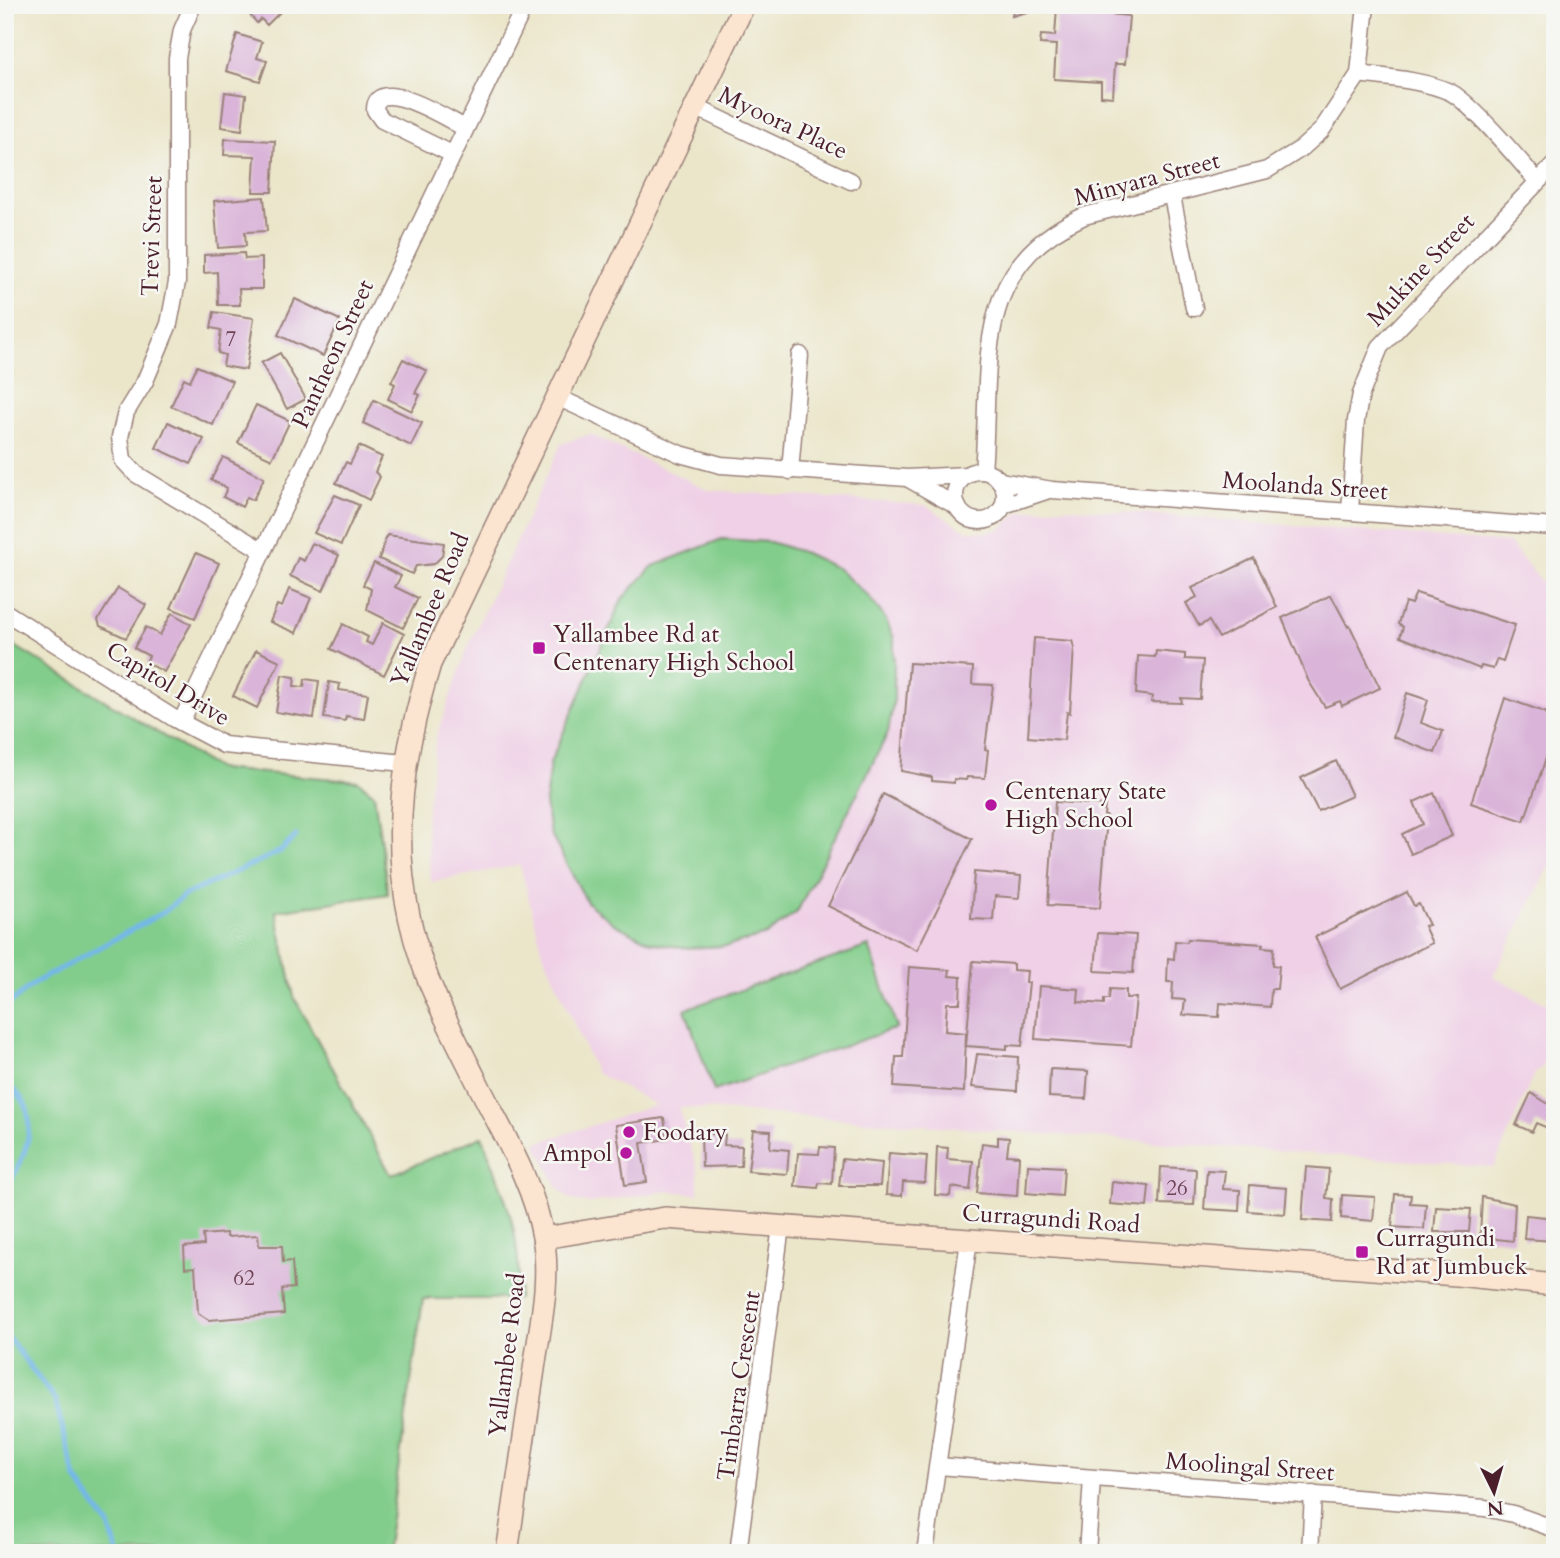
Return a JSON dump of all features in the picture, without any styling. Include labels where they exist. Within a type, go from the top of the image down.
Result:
[{"type":"main road","name":"Yallambee Road","points":[[507,1553],[544,1298],[544,1238],[526,1182],[436,999],[419,953],[409,912],[402,863],[399,812],[404,763],[411,726],[430,664],[744,5]]},
{"type":"main road","name":"Curragundi Road","points":[[544,1238],[665,1218],[1457,1275],[1555,1285]]},
{"type":"street","name":"Trevi Street","points":[[193,5],[182,30],[177,58],[177,282],[169,324],[145,382],[126,411],[120,437],[123,460],[136,474],[263,551]]},
{"type":"street","name":"Pantheon Street","points":[[181,722],[298,484],[524,5]]},
{"type":"street","name":"Minyara Street","points":[[975,473],[994,316],[1003,287],[1017,265],[1060,227],[1072,222],[1267,170],[1302,148],[1334,116],[1359,74],[1366,5]]},
{"type":"street","points":[[1359,74],[1410,81],[1452,93],[1537,181]]},
{"type":"street","points":[[452,154],[382,120],[374,110],[376,101],[382,95],[396,95],[465,128]]},
{"type":"street","name":"Myoora Place","points":[[695,107],[851,181]]},
{"type":"street","name":"Mukine Street","points":[[1350,511],[1356,420],[1365,383],[1380,347],[1555,164]]},
{"type":"street","points":[[1172,196],[1194,308]]},
{"type":"street","points":[[790,471],[800,355]]},
{"type":"street","points":[[557,397],[680,454],[721,465],[907,478],[975,473],[1000,481],[1005,497],[1004,505],[994,517],[979,521],[964,515],[958,507],[907,478]]},
{"type":"street","points":[[958,507],[956,492],[975,473]]},
{"type":"street","name":"Moolanda Street","points":[[1000,481],[1052,490],[1555,527]]},
{"type":"street","name":"Moolanda Street","points":[[1004,505],[1052,490]]},
{"type":"street","name":"Capitol Drive","points":[[5,612],[181,722],[224,745],[404,763]]},
{"type":"street","name":"Timbarra Crescent","points":[[738,1553],[781,1226]]},
{"type":"street","points":[[925,1553],[969,1240]]},
{"type":"street","name":"Moolingal Street","points":[[938,1466],[1485,1508],[1513,1514],[1555,1529]]},
{"type":"street","points":[[1087,1553],[1092,1479]]},
{"type":"street","points":[[1310,1553],[1314,1494]]},
{"type":"shaded area","name":"Centenary State High School","points":[[590,434],[709,490],[925,505],[967,531],[986,532],[1000,529],[1019,512],[1060,507],[1509,543],[1555,598],[1555,857],[1493,976],[1555,1008],[1555,1038],[1541,1069],[1534,1074],[1494,1167],[678,1107],[698,1170],[698,1194],[668,1191],[590,1203],[567,1197],[557,1186],[536,1143],[656,1105],[596,1073],[543,953],[520,865],[431,882],[426,820],[436,737],[468,647],[561,444]]},
{"type":"green space","points":[[722,539],[770,542],[805,553],[837,568],[868,596],[885,618],[894,638],[894,699],[888,733],[797,912],[766,935],[728,946],[685,948],[651,942],[614,924],[587,902],[550,833],[545,803],[550,763],[622,599],[653,566]]},
{"type":"green space","points":[[5,640],[218,769],[358,781],[374,794],[388,894],[276,911],[294,997],[391,1175],[482,1136],[510,1215],[518,1254],[519,1276],[518,1299],[423,1299],[386,1553],[5,1553]]},
{"type":"green space","points":[[869,946],[897,1028],[714,1091],[685,1009]]},
{"type":"building","points":[[241,5],[282,5],[284,8],[267,25],[261,19],[257,23]]},
{"type":"building","points":[[1014,5],[1049,5],[1049,6],[1012,16]]},
{"type":"building","points":[[1079,5],[1094,5],[1094,10],[1100,13],[1129,16],[1125,64],[1115,64],[1113,97],[1101,96],[1101,82],[1054,79],[1056,45],[1040,44],[1041,35],[1055,36],[1057,7],[1079,9]]},
{"type":"building","points":[[237,34],[262,42],[257,58],[267,61],[260,81],[226,71]]},
{"type":"building","points":[[225,92],[246,95],[242,130],[221,127]]},
{"type":"building","points":[[225,139],[275,141],[272,192],[253,192],[255,156],[224,155]]},
{"type":"building","points":[[264,197],[267,231],[245,232],[246,246],[218,248],[214,201]]},
{"type":"building","points":[[244,253],[245,259],[262,258],[262,289],[239,289],[240,305],[218,305],[217,272],[204,273],[204,255]]},
{"type":"building","points":[[295,299],[340,320],[323,356],[278,335]]},
{"type":"building","points":[[214,312],[254,318],[246,370],[223,366],[225,355],[218,353],[221,330],[211,328]]},
{"type":"building","points":[[280,353],[306,399],[287,409],[261,363]]},
{"type":"building","points":[[403,359],[427,371],[415,393],[420,395],[412,411],[388,399],[395,384],[391,382]]},
{"type":"building","points":[[197,366],[232,381],[213,425],[171,406],[184,378],[190,381]]},
{"type":"building","points":[[374,400],[422,423],[411,446],[363,423]]},
{"type":"building","points":[[256,405],[290,421],[272,459],[238,443]]},
{"type":"building","points":[[168,422],[204,439],[191,464],[156,448]]},
{"type":"building","points":[[359,446],[382,457],[375,472],[380,477],[369,500],[336,483],[346,462],[350,464]]},
{"type":"building","points":[[223,457],[264,478],[253,500],[247,497],[242,507],[223,497],[227,488],[211,480]]},
{"type":"building","points":[[335,495],[359,505],[341,545],[314,533]]},
{"type":"building","points":[[387,535],[444,543],[442,556],[434,564],[416,566],[412,574],[379,559]]},
{"type":"building","points":[[312,543],[339,555],[323,591],[290,576],[298,558],[304,561]]},
{"type":"building","points":[[196,553],[219,563],[195,618],[171,608]]},
{"type":"building","points":[[1254,558],[1277,607],[1219,638],[1209,621],[1199,626],[1186,603],[1197,597],[1192,588]]},
{"type":"building","points":[[374,563],[401,576],[395,587],[418,598],[403,628],[367,610],[371,589],[363,585]]},
{"type":"building","points":[[118,588],[146,605],[126,638],[100,626],[98,620]]},
{"type":"building","points":[[289,589],[311,598],[296,633],[270,622],[277,605],[282,607]]},
{"type":"building","points":[[1416,593],[1515,625],[1503,661],[1497,659],[1493,669],[1481,666],[1480,669],[1400,637],[1403,627],[1398,624],[1405,602],[1411,604]]},
{"type":"building","points":[[1331,595],[1348,627],[1350,626],[1380,688],[1342,706],[1340,701],[1325,707],[1308,680],[1282,618]]},
{"type":"building","points":[[172,613],[191,624],[164,672],[146,662],[149,656],[134,648],[146,627],[160,635]]},
{"type":"building","points":[[383,623],[404,634],[384,675],[331,649],[343,624],[368,637],[366,642],[372,645]]},
{"type":"building","points":[[1034,638],[1072,641],[1074,647],[1070,713],[1067,712],[1064,740],[1028,737]]},
{"type":"building","points":[[256,650],[280,661],[257,708],[233,696]]},
{"type":"building","points":[[1156,651],[1185,654],[1185,659],[1203,660],[1200,699],[1181,698],[1182,703],[1151,702],[1152,696],[1136,694],[1138,656],[1155,657]]},
{"type":"building","points":[[909,663],[973,667],[972,684],[993,685],[985,749],[988,750],[985,778],[954,779],[954,783],[932,781],[932,777],[901,771]]},
{"type":"building","points":[[282,675],[295,677],[294,686],[304,687],[305,679],[319,681],[314,718],[276,712]]},
{"type":"building","points":[[329,682],[340,684],[339,690],[368,694],[364,719],[346,716],[345,721],[324,718]]},
{"type":"building","points":[[1407,693],[1428,700],[1421,723],[1443,731],[1435,753],[1393,737]]},
{"type":"building","points":[[1505,698],[1547,713],[1546,718],[1555,722],[1555,732],[1524,821],[1471,803]]},
{"type":"building","points":[[1336,761],[1352,796],[1318,811],[1301,778]]},
{"type":"building","points":[[1434,793],[1452,836],[1411,854],[1402,834],[1423,824],[1414,802]]},
{"type":"building","points":[[883,794],[972,839],[917,950],[828,906]]},
{"type":"building","points":[[1055,802],[1105,805],[1104,816],[1107,816],[1100,908],[1048,905]]},
{"type":"building","points":[[974,872],[1021,876],[1019,898],[995,896],[993,920],[971,919]]},
{"type":"building","points":[[1407,892],[1414,906],[1419,904],[1429,925],[1424,926],[1432,943],[1340,989],[1315,937]]},
{"type":"building","points":[[1098,933],[1136,935],[1133,973],[1095,971]]},
{"type":"building","points":[[1188,939],[1263,944],[1262,947],[1274,948],[1273,965],[1279,966],[1277,989],[1271,989],[1270,1007],[1220,1003],[1219,1017],[1183,1015],[1185,1000],[1172,999],[1173,982],[1167,982],[1168,958],[1174,959],[1175,941],[1187,942]]},
{"type":"building","points":[[973,961],[1013,964],[1013,970],[1027,971],[1026,982],[1029,983],[1022,1046],[1007,1045],[1007,1049],[966,1046]]},
{"type":"building","points":[[909,967],[950,970],[949,976],[961,977],[960,1003],[947,1003],[945,1031],[966,1033],[964,1092],[894,1087],[896,1057],[903,1057]]},
{"type":"building","points":[[1039,986],[1079,989],[1078,1002],[1104,1004],[1104,999],[1109,999],[1110,989],[1126,990],[1126,998],[1136,998],[1131,1046],[1035,1039]]},
{"type":"building","points":[[977,1054],[1018,1057],[1017,1091],[972,1087]]},
{"type":"building","points":[[1050,1069],[1088,1071],[1086,1099],[1049,1097]]},
{"type":"building","points":[[1531,1093],[1555,1108],[1555,1131],[1536,1123],[1532,1132],[1516,1125]]},
{"type":"building","points":[[664,1118],[667,1139],[641,1143],[647,1182],[625,1185],[616,1125]]},
{"type":"building","points":[[753,1130],[771,1131],[770,1148],[789,1150],[787,1174],[748,1171]]},
{"type":"building","points":[[701,1133],[725,1135],[724,1145],[742,1146],[741,1166],[702,1167]]},
{"type":"building","points":[[998,1137],[1009,1138],[1007,1155],[1019,1156],[1017,1196],[977,1193],[982,1143],[998,1145]]},
{"type":"building","points":[[820,1147],[834,1148],[832,1184],[819,1183],[818,1188],[795,1186],[798,1153],[819,1154]]},
{"type":"building","points":[[937,1147],[948,1148],[947,1159],[973,1161],[970,1190],[951,1187],[950,1196],[935,1195]]},
{"type":"building","points":[[889,1153],[927,1156],[925,1183],[903,1182],[902,1196],[886,1195]]},
{"type":"building","points":[[842,1159],[882,1163],[880,1186],[839,1186]]},
{"type":"building","points":[[1028,1165],[1064,1167],[1062,1196],[1026,1193]]},
{"type":"building","points":[[1161,1167],[1196,1169],[1194,1205],[1159,1204]]},
{"type":"building","points":[[1306,1167],[1329,1169],[1326,1198],[1333,1199],[1332,1222],[1302,1220]]},
{"type":"building","points":[[1207,1170],[1225,1171],[1223,1189],[1240,1190],[1239,1211],[1204,1209]]},
{"type":"building","points":[[1112,1182],[1149,1186],[1147,1207],[1110,1204]]},
{"type":"building","points":[[1250,1185],[1287,1188],[1285,1214],[1248,1211]]},
{"type":"building","points":[[1395,1194],[1411,1195],[1410,1203],[1426,1204],[1424,1229],[1392,1227]]},
{"type":"building","points":[[1342,1195],[1375,1197],[1373,1221],[1341,1218]]},
{"type":"building","points":[[1482,1197],[1515,1204],[1513,1241],[1480,1237]]},
{"type":"building","points":[[1436,1207],[1471,1209],[1469,1232],[1434,1232]]},
{"type":"building","points":[[1526,1215],[1555,1218],[1555,1241],[1524,1239]]},
{"type":"building","points":[[226,1233],[227,1237],[258,1235],[259,1246],[282,1246],[283,1262],[292,1261],[294,1288],[282,1289],[284,1314],[209,1320],[198,1313],[195,1267],[185,1268],[184,1247],[204,1245],[203,1235]]},
{"type":"waterway","points":[[5,1007],[36,982],[164,912],[183,896],[281,851],[296,836]]},
{"type":"waterway","points":[[5,1081],[25,1103],[29,1128],[21,1160],[5,1188]]},
{"type":"waterway","points":[[5,1333],[55,1400],[76,1479],[109,1526],[118,1553]]},
{"type":"place","name":"Yallambee Rd at Centenary High School","points":[[539,648]]},
{"type":"place","name":"Centenary State High School","points":[[991,805]]},
{"type":"place","name":"Foodary","points":[[629,1132]]},
{"type":"place","name":"Ampol","points":[[626,1153]]},
{"type":"place","name":"Curragundi Rd at Jumbuck","points":[[1362,1252]]}]
